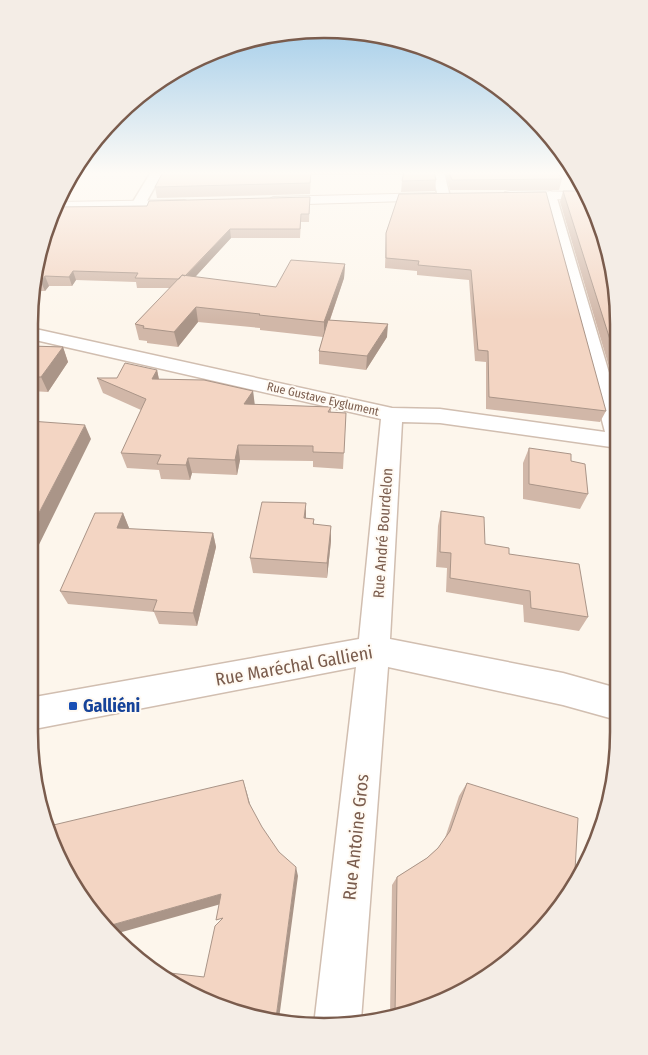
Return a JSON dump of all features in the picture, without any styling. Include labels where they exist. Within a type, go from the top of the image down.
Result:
[{"type":"street","points":[[557,221],[610,412]]},
{"type":"street","name":"Rue Gustave Eyglument","points":[[38,336],[392,415],[440,416],[610,440]]},
{"type":"street","name":"Rue André Bourdelon","points":[[374,650],[392,415]]},
{"type":"street","name":"Rue Maréchal Gallieni","points":[[38,712],[374,650],[563,689],[610,702]]},
{"type":"street","name":"Rue Antoine Gros","points":[[338,1017],[374,650]]},
{"type":"building","points":[[57,221],[301,221],[300,229],[230,229],[185,276],[182,275],[179,279],[135,278],[138,273],[73,271],[69,277],[45,276],[41,282],[47,250]]},
{"type":"building","points":[[390,221],[554,221],[606,411],[489,397],[488,351],[478,350],[471,270],[418,265],[419,261],[386,258],[386,233]]},
{"type":"building","points":[[573,221],[591,221],[601,250],[610,305],[610,340]]},
{"type":"building","points":[[291,260],[345,264],[324,322],[196,307],[174,332],[143,328],[144,326],[135,324],[182,275],[276,287]]},
{"type":"building","points":[[328,320],[388,324],[367,356],[319,351]]},
{"type":"building","points":[[38,346],[63,347],[41,377],[38,377]]},
{"type":"building","points":[[125,363],[157,370],[152,379],[204,380],[253,391],[244,404],[331,407],[328,412],[346,413],[344,453],[313,452],[313,446],[238,445],[235,460],[188,458],[186,465],[157,464],[161,455],[121,453],[146,399],[97,378],[117,378]]},
{"type":"building","points":[[38,422],[85,425],[38,515]]},
{"type":"building","points":[[529,448],[571,454],[571,461],[585,464],[588,494],[529,484]]},
{"type":"building","points":[[262,502],[306,503],[304,518],[314,519],[313,524],[331,526],[327,563],[250,558]]},
{"type":"building","points":[[441,511],[484,517],[485,544],[509,548],[509,554],[579,564],[588,617],[531,608],[530,591],[450,578],[451,553],[440,552]]},
{"type":"building","points":[[95,513],[123,513],[117,528],[213,533],[193,613],[153,611],[157,600],[60,591]]},
{"type":"building","points":[[243,780],[249,803],[262,827],[279,852],[296,867],[277,1013],[250,1008],[214,996],[172,973],[204,977],[215,926],[223,918],[216,920],[221,894],[113,925],[76,874],[59,841],[54,825]]},
{"type":"building","points":[[467,783],[578,818],[575,869],[551,905],[527,934],[498,958],[451,988],[434,996],[395,1009],[397,877],[427,858],[438,848],[450,831]]},
{"type":"place","name":"Galliéni","points":[[73,706]]}]
